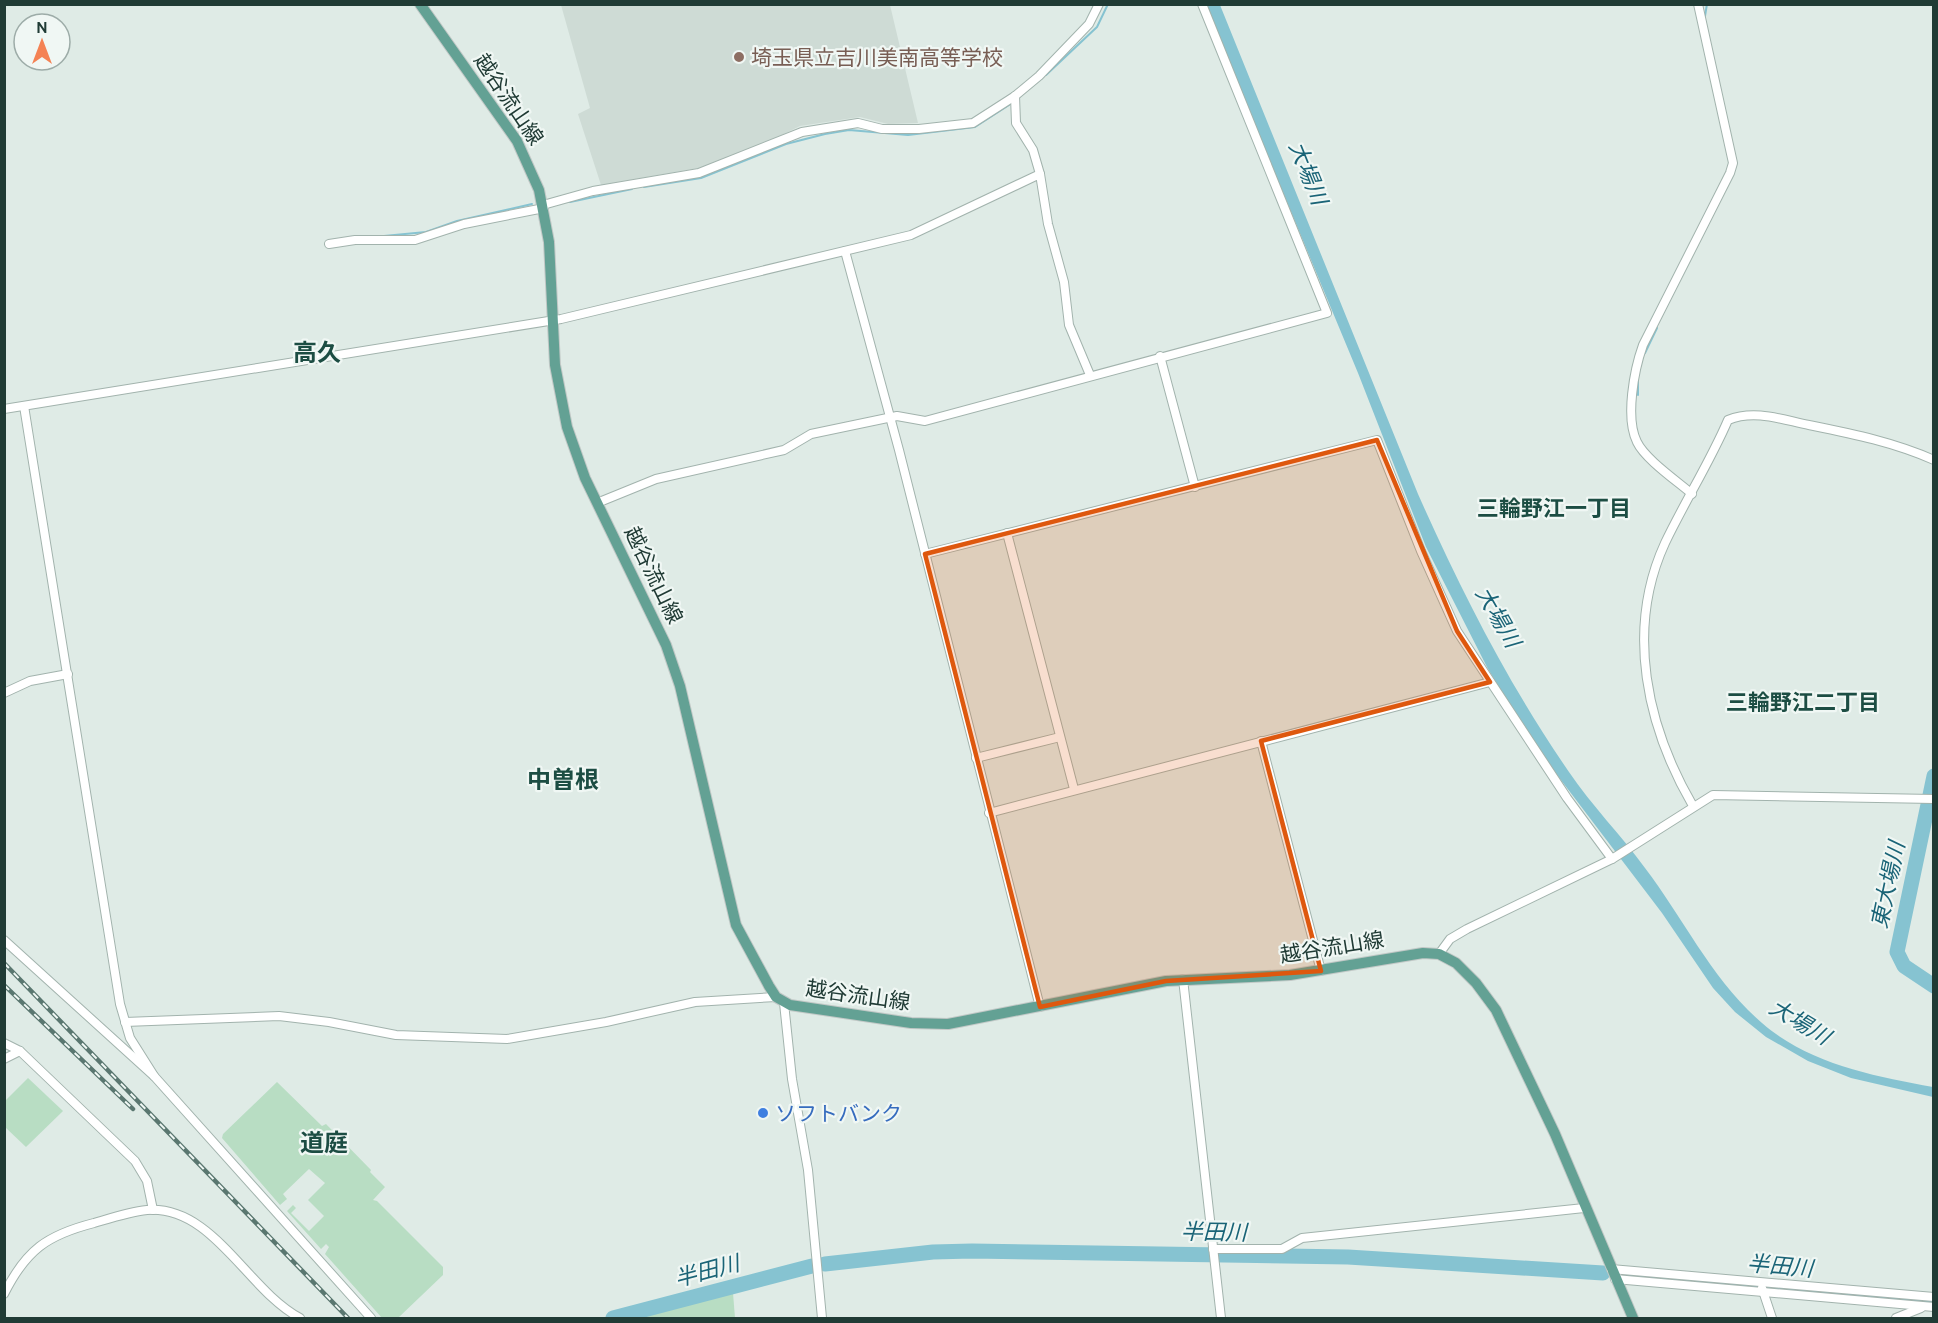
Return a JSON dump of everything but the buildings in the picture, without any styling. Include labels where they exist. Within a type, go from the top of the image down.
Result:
[{"type":"main road","name":"越谷流山線","points":[[420,4],[517,141],[530,167],[544,207],[551,256],[555,365],[567,427],[597,503],[666,645],[682,696],[732,914],[752,958],[780,1000],[935,1025],[962,1023],[1183,979],[1273,976],[1321,971],[1411,954],[1439,954]]},
{"type":"main road","points":[[1439,954],[1451,959],[1466,972],[1496,1010],[1555,1134],[1584,1208],[1633,1318]]},
{"type":"street","points":[[329,244],[355,240],[415,240],[464,224],[544,207],[593,191],[699,173],[802,132],[858,123],[882,129],[919,129],[973,123],[1015,100],[1089,24],[1100,4]]},
{"type":"street","points":[[597,503],[656,479],[784,450],[811,434],[890,417],[925,421],[1081,381],[1090,375],[1327,313],[1202,4]]},
{"type":"street","points":[[1692,494],[1637,444],[1633,429],[1633,387],[1635,367],[1643,345],[1733,163],[1698,4]]},
{"type":"street","points":[[1015,100],[1016,123],[1032,150],[1040,174],[1048,224],[1064,282],[1069,324],[1090,375]]},
{"type":"street","points":[[4,409],[553,320],[911,236],[1040,174]]},
{"type":"street","points":[[845,251],[926,554],[989,813],[1040,1007]]},
{"type":"street","points":[[1160,356],[1196,487]]},
{"type":"street","points":[[24,406],[118,992],[130,1038],[154,1076]]},
{"type":"street","points":[[1693,806],[1663,746],[1643,659],[1648,598],[1654,572],[1665,543],[1728,420],[1736,417],[1765,415],[1879,439],[1934,460]]},
{"type":"street","points":[[926,554],[1377,440],[1421,551],[1457,631],[1567,798],[1614,858]]},
{"type":"street","points":[[1007,533],[1074,789]]},
{"type":"street","points":[[4,693],[30,681],[68,674]]},
{"type":"street","points":[[989,813],[1490,682]]},
{"type":"street","points":[[976,758],[1060,737]]},
{"type":"street","points":[[1261,741],[1321,971]]},
{"type":"street","points":[[1439,954],[1450,939],[1467,929],[1614,858],[1713,795],[1929,798]]},
{"type":"street","points":[[4,940],[154,1076],[371,1318]]},
{"type":"street","points":[[1183,979],[1221,1318]]},
{"type":"street","points":[[125,1022],[279,1016],[404,1036],[507,1039],[615,1021],[695,1002],[780,1000],[808,1170],[822,1318]]},
{"type":"street","points":[[4,1043],[20,1051],[135,1161],[147,1181],[153,1210]]},
{"type":"street","points":[[4,1059],[20,1051]]},
{"type":"street","points":[[1214,1252],[1282,1249],[1302,1238],[1584,1208]]},
{"type":"street","points":[[4,1294],[20,1265],[47,1240],[85,1225],[153,1210],[174,1212],[202,1227],[271,1298],[300,1318]]},
{"type":"street","points":[[1613,1274],[1762,1287],[1934,1307]]},
{"type":"street","points":[[1762,1287],[1772,1318]]},
{"type":"street","points":[[1896,1318],[1909,1305],[1934,1297]]},
{"type":"highlighted area","points":[[1377,440],[1457,631],[1490,682],[1261,741],[1321,971],[1166,981],[1040,1007],[925,554]]},
{"type":"shaded area","name":"埼玉県立吉川美南高等学校","points":[[561,5],[890,5],[918,123],[888,124],[860,117],[800,126],[766,143],[699,168],[601,185],[578,114],[590,108]]},
{"type":"green space","points":[[28,1078],[63,1111],[26,1147],[5,1127],[4,1102]]},
{"type":"green space","points":[[277,1082],[322,1126],[326,1124],[371,1170],[370,1172],[385,1187],[373,1200],[377,1201],[443,1267],[443,1275],[398,1318],[382,1318],[325,1254],[329,1247],[326,1244],[321,1249],[287,1211],[293,1205],[296,1208],[291,1213],[309,1231],[324,1216],[308,1200],[325,1183],[309,1169],[283,1194],[287,1199],[280,1205],[222,1138],[223,1134]]},
{"type":"green space","points":[[733,1293],[735,1318],[628,1318]]},
{"type":"water","points":[[1205,5],[1220,5],[1418,494],[1451,566],[1526,706],[1569,772],[1645,868],[1713,969],[1744,1006],[1762,1023],[1800,1049],[1821,1058],[1865,1073],[1933,1087],[1933,1097],[1851,1078],[1808,1061],[1766,1037],[1735,1012],[1713,988],[1662,913],[1532,742],[1488,669],[1426,547],[1358,373]]},
{"type":"waterway","points":[[1046,75],[1097,27],[1108,4]]},
{"type":"waterway","points":[[1705,16],[1707,4]]},
{"type":"waterway","points":[[644,187],[701,178],[786,144],[825,134],[849,130],[908,135],[975,127],[1009,105]]},
{"type":"waterway","points":[[570,202],[632,189]]},
{"type":"waterway","points":[[384,236],[426,232],[457,221],[532,204]]},
{"type":"waterway","points":[[1645,353],[1657,328]]},
{"type":"waterway","points":[[1638,381],[1638,395]]},
{"type":"waterway","name":"東大場川","points":[[1934,776],[1897,952],[1904,966],[1934,986]]},
{"type":"waterway","name":"半田川","points":[[825,1264],[933,1252],[972,1251],[1348,1257],[1603,1273]]},
{"type":"waterway","name":"半田川","points":[[613,1318],[812,1266]]},
{"type":"waterway","name":"半田川","points":[[1623,1274],[1934,1303]]},
{"type":"railway","points":[[4,963],[348,1318]]},
{"type":"railway","points":[[4,985],[133,1109]]},
{"type":"place","name":"埼玉県立吉川美南高等学校","points":[[739,57]]},
{"type":"place","name":"ソフトバンク","points":[[763,1113]]},
{"type":"district","name":"高久","points":[[317,352]]},
{"type":"district","name":"三輪野江一丁目","points":[[1554,508]]},
{"type":"district","name":"三輪野江二丁目","points":[[1803,702]]},
{"type":"district","name":"中曽根","points":[[563,779]]},
{"type":"district","name":"道庭","points":[[324,1142]]},
{"type":"water label","name":"大場川","points":[[1308,173]]},
{"type":"water label","name":"大場川","points":[[1498,617]]},
{"type":"water label","name":"大場川","points":[[1800,1022]]}]
